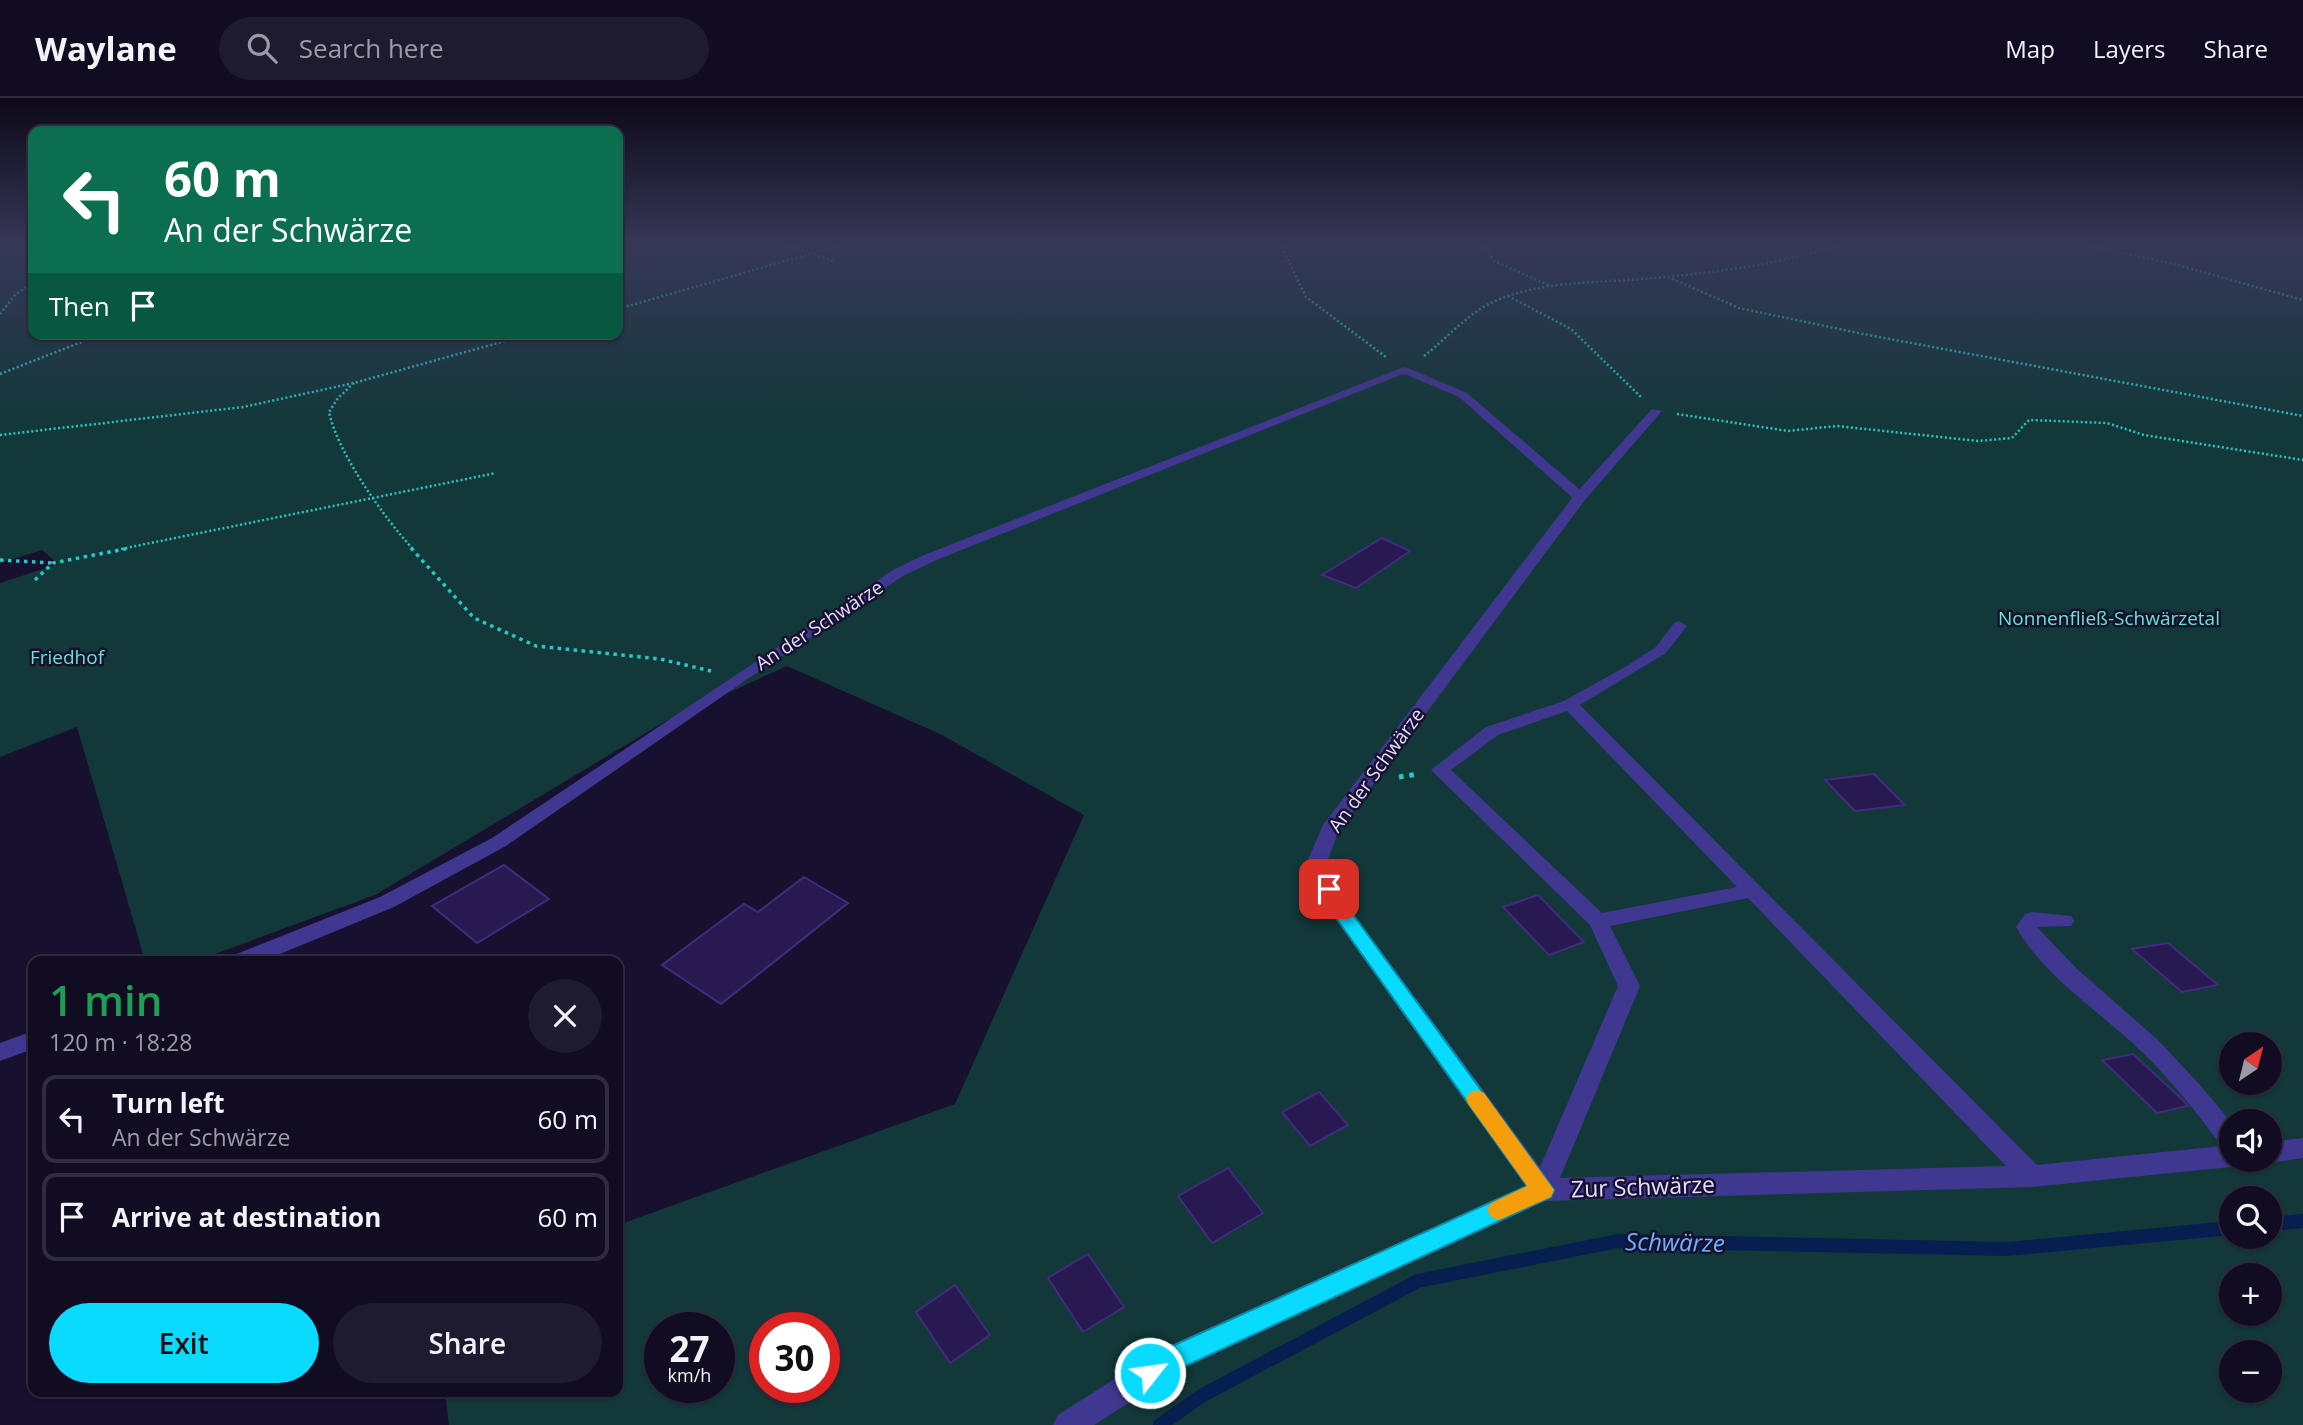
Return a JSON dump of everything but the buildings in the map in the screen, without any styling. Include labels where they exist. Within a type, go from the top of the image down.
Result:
[{"type":"street","points":[[1404,370],[1463,395],[1580,497]]},
{"type":"street","name":"An der Schwärze","points":[[254,956],[387,902],[499,842],[898,573],[929,558],[1404,370]]},
{"type":"street","name":"An der Schwärze","points":[[1543,1190],[1342,913],[1316,864],[1330,829],[1580,497],[1656,411]]},
{"type":"street","points":[[1543,1190],[1629,986],[1598,921],[1440,770],[1492,731],[1570,704],[1661,650],[1679,626]]},
{"type":"street","points":[[1570,704],[1750,891],[2032,1175]]},
{"type":"street","points":[[1598,921],[1750,891]]},
{"type":"street","points":[[2064,921],[2032,919],[2025,927],[2043,951],[2151,1047],[2219,1124]]},
{"type":"street","points":[[0,1052],[28,1042]]},
{"type":"street","points":[[2282,1151],[2303,1148]]},
{"type":"street","name":"Zur Schwärze","points":[[1068,1425],[1170,1360],[1543,1190],[2032,1175],[2219,1157]]},
{"type":"path","points":[[1317,305],[1404,370],[1442,345],[1456,326],[1474,312],[1489,305]]},
{"type":"path","points":[[1525,305],[1571,329],[1656,411],[1788,431],[1837,426],[1978,441],[2012,438],[2029,420],[2107,423],[2144,435],[2303,460]]},
{"type":"path","points":[[1732,305],[1863,334],[2303,416]]},
{"type":"path","points":[[0,374],[88,340]]},
{"type":"path","points":[[0,435],[243,407],[354,383],[508,340]]},
{"type":"path","points":[[354,383],[329,411],[332,427],[373,499],[396,531],[474,618],[536,646],[660,659],[740,677]]},
{"type":"path","points":[[0,560],[52,563],[496,472]]},
{"type":"path","points":[[35,580],[52,563]]},
{"type":"path","points":[[1374,771],[1397,777],[1440,770]]},
{"type":"green space","points":[[0,305],[28,305],[28,340],[623,340],[623,305],[2303,305],[2303,1425],[449,1425],[446,1397],[623,1397],[623,1223],[955,1104],[1084,815],[940,734],[787,666],[666,721],[375,895],[210,956],[144,956],[77,727],[0,757],[0,583],[58,564],[42,550],[0,563]]},
{"type":"waterway","name":"Schwärze","points":[[2282,1223],[2303,1221]]},
{"type":"waterway","name":"Schwärze","points":[[1160,1425],[1203,1395],[1418,1281],[1618,1241],[2007,1249],[2219,1229]]},
{"type":"slow traffic","points":[[1477,1099],[1543,1190],[1499,1210]]},
{"type":"route","points":[[1150,1373],[1170,1360],[1543,1190],[1342,913],[1329,889]]},
{"type":"park label","name":"Nonnenfließ-Schwärzetal","points":[[2109,618]]},
{"type":"park label","name":"Friedhof","points":[[67,657]]}]
